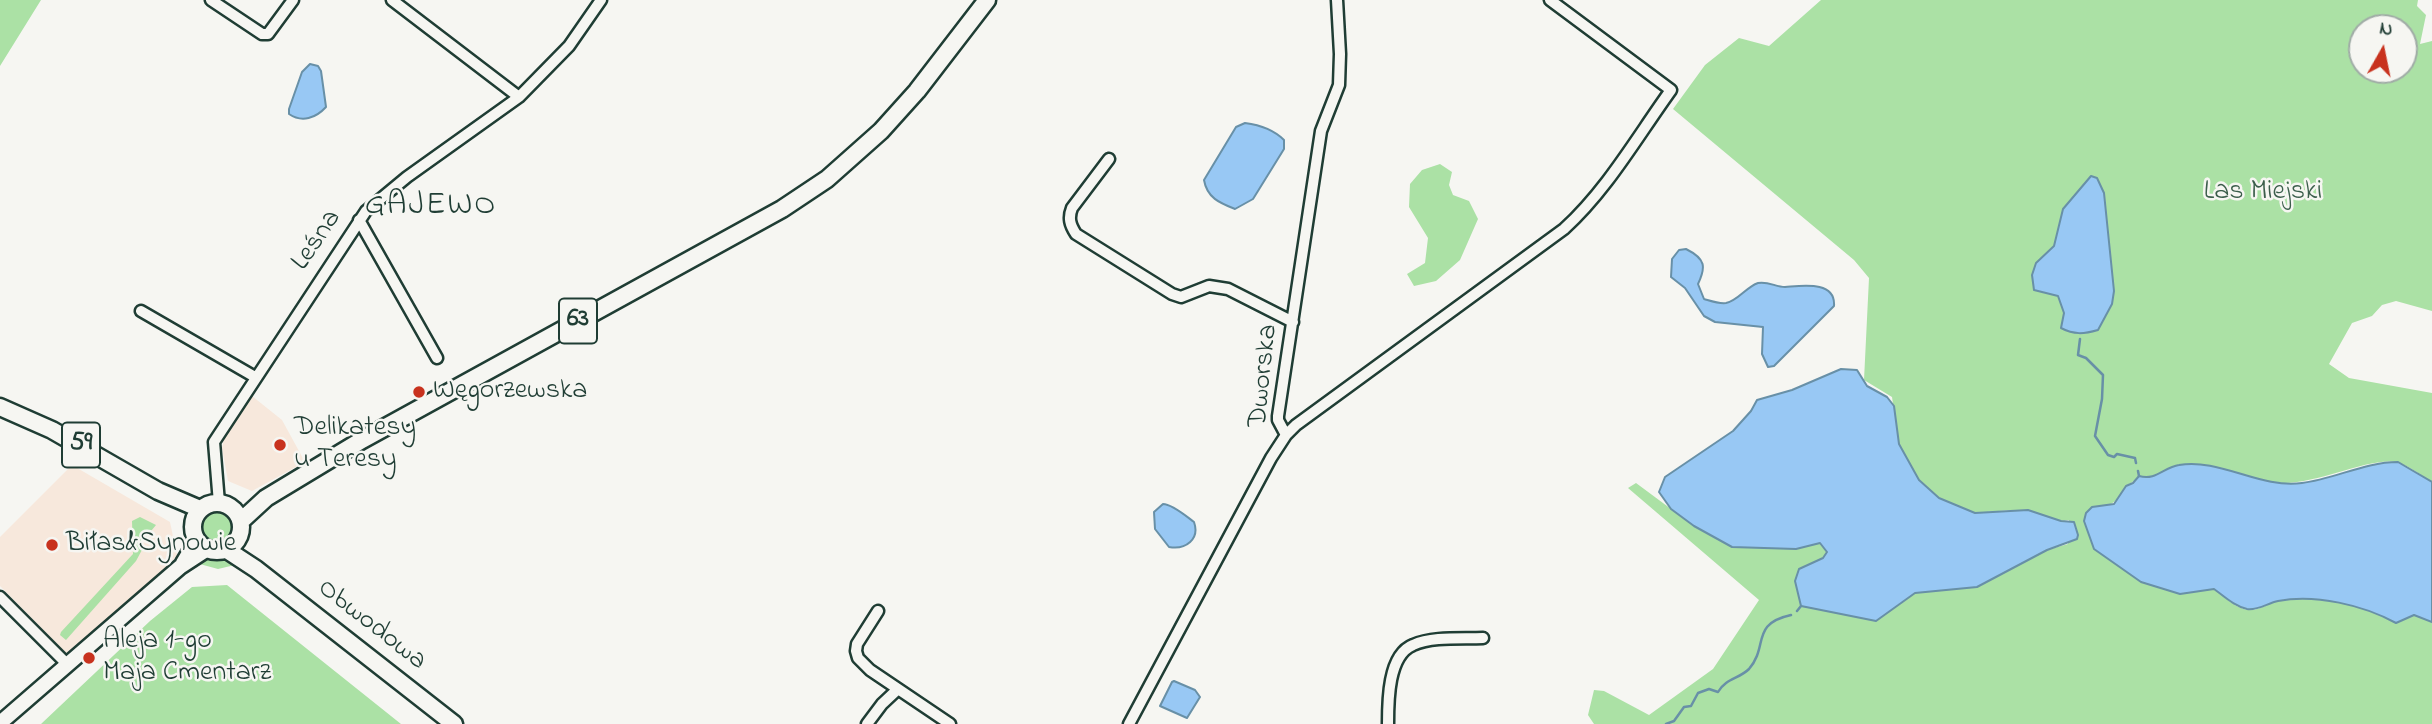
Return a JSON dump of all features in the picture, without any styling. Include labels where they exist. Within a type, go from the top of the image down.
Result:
[{"type":"main road","name":"63","points":[[231,511],[266,498],[421,406],[782,209],[827,179],[896,116],[987,0]]},
{"type":"main road","name":"59","points":[[0,407],[76,442],[197,515]]},
{"type":"main road","points":[[212,503],[231,511],[232,545],[213,552],[201,545],[192,531],[197,515],[212,503]]},
{"type":"main road","name":"Obwodowa","points":[[232,545],[256,569],[454,724]]},
{"type":"street","points":[[211,0],[262,34],[268,34],[293,0]]},
{"type":"street","points":[[393,0],[519,97]]},
{"type":"street","name":"Leśna","points":[[231,511],[214,442],[359,220],[388,191],[519,97],[569,46],[601,0]]},
{"type":"street","name":"Dworska","points":[[1129,724],[1271,457],[1286,435],[1278,420],[1321,131],[1339,85],[1336,0]]},
{"type":"street","points":[[1286,435],[1572,222],[1609,179],[1671,90],[1550,0]]},
{"type":"street","points":[[1109,159],[1072,208],[1069,215],[1070,225],[1076,234],[1172,294],[1181,297],[1209,286],[1228,289],[1293,322]]},
{"type":"street","points":[[359,220],[437,358]]},
{"type":"street","points":[[141,311],[255,377]]},
{"type":"street","points":[[0,723],[180,567],[201,545]]},
{"type":"street","points":[[0,597],[68,665]]},
{"type":"street","points":[[878,611],[861,636],[856,651],[862,663],[950,724]]},
{"type":"street","points":[[1388,724],[1395,666],[1405,650],[1422,643],[1483,638]]},
{"type":"street","points":[[867,724],[898,689]]},
{"type":"shaded area","points":[[252,396],[282,420],[305,462],[252,491],[228,481],[222,448],[225,434]]},
{"type":"shaded area","points":[[72,465],[170,522],[177,555],[155,581],[87,642],[66,653],[0,586],[0,537]]},
{"type":"green space","points":[[0,0],[41,0],[0,66]]},
{"type":"green space","name":"Las Miejski","points":[[1821,0],[2418,0],[2417,6],[2426,15],[2420,44],[2432,41],[2432,311],[2396,301],[2382,305],[2372,316],[2352,323],[2329,364],[2349,378],[2432,393],[2432,482],[2399,463],[2387,462],[2288,483],[2190,464],[2178,465],[2154,476],[2138,477],[2114,502],[2103,507],[2180,594],[2214,589],[2247,610],[2293,599],[2323,600],[2354,606],[2396,623],[2414,615],[2432,622],[2432,724],[1594,724],[1588,715],[1594,690],[1604,691],[1649,715],[1713,669],[1759,600],[1628,488],[1636,483],[1694,526],[1777,547],[1796,549],[1820,543],[1827,552],[1823,558],[1799,569],[1795,580],[1801,606],[1876,621],[1915,593],[1977,587],[2047,550],[2068,544],[2069,520],[2061,521],[2011,510],[1975,513],[1939,498],[1919,480],[1899,444],[1892,397],[1864,380],[1869,278],[1854,260],[1673,109],[1705,65],[1739,38],[1769,46]],"holes":[[[2104,193],[2114,291],[2064,313],[2058,296],[2045,292],[2036,263],[2054,246],[2063,209]]]},
{"type":"green space","points":[[1440,164],[1452,172],[1449,185],[1453,195],[1469,201],[1478,219],[1460,260],[1436,281],[1414,286],[1407,274],[1425,263],[1428,238],[1409,207],[1410,184],[1422,170]]},
{"type":"green space","points":[[218,510],[230,515],[235,527],[230,539],[218,544],[206,539],[201,527],[206,515]]},
{"type":"green space","points":[[140,517],[156,525],[142,542],[143,548],[136,561],[66,640],[60,635],[61,632],[133,554],[132,521]]},
{"type":"green space","points":[[209,556],[231,558],[239,564],[218,569],[196,563]]},
{"type":"green space","points":[[227,585],[401,724],[41,724],[150,621],[192,587]]},
{"type":"water","points":[[310,64],[318,66],[321,71],[326,107],[318,114],[304,119],[294,117],[289,114],[289,109],[302,72]]},
{"type":"water","points":[[1245,123],[1261,126],[1275,133],[1284,140],[1284,149],[1253,199],[1235,209],[1211,196],[1204,180],[1236,127]]},
{"type":"water","points":[[2091,176],[2097,178],[2104,193],[2114,291],[2112,304],[2098,330],[2075,333],[2061,328],[2064,313],[2058,296],[2034,290],[2032,275],[2036,263],[2054,246],[2063,209]]},
{"type":"water","points":[[1686,249],[1701,260],[1703,268],[1698,284],[1704,299],[1726,303],[1754,285],[1765,283],[1782,287],[1824,288],[1833,298],[1834,306],[1774,366],[1768,367],[1762,354],[1763,327],[1715,322],[1704,316],[1685,288],[1671,277],[1672,259],[1679,250]]},
{"type":"water","points":[[1841,369],[1857,370],[1867,386],[1887,397],[1894,406],[1899,444],[1919,480],[1939,498],[1975,513],[2028,510],[2061,521],[2074,522],[2077,539],[2047,550],[1977,587],[1915,593],[1876,621],[1801,606],[1795,581],[1799,569],[1823,558],[1827,552],[1820,543],[1796,549],[1732,547],[1694,526],[1671,509],[1659,492],[1665,477],[1733,431],[1757,400],[1792,390]]},
{"type":"water","points":[[2398,462],[2432,482],[2432,622],[2414,615],[2396,623],[2354,606],[2323,600],[2293,599],[2251,609],[2242,608],[2214,589],[2180,594],[2141,582],[2094,549],[2084,521],[2086,513],[2092,507],[2114,504],[2126,486],[2139,476],[2150,477],[2179,465],[2210,466],[2286,484],[2314,481],[2373,465]]},
{"type":"water","points":[[1163,504],[1175,508],[1194,522],[1195,534],[1186,545],[1169,547],[1155,529],[1154,512]]},
{"type":"water","points":[[1174,681],[1195,690],[1200,697],[1187,718],[1160,706]]},
{"type":"waterway","points":[[2080,339],[2078,355],[2086,358],[2103,375],[2102,399],[2095,436],[2108,455],[2135,458],[2136,463]]},
{"type":"waterway","points":[[2138,471],[2139,476]]},
{"type":"waterway","points":[[1797,611],[1801,606]]},
{"type":"waterway","points":[[1666,724],[1674,721],[1684,707],[1691,706],[1698,693],[1709,689],[1718,692],[1725,684],[1749,669],[1755,660],[1765,630],[1778,619],[1791,615]]},
{"type":"place","name":"Węgorzewska","points":[[419,392]]},
{"type":"place","name":"Delikatesy u Teresy","points":[[280,445]]},
{"type":"place","name":"Biłas&Synowie","points":[[52,545]]},
{"type":"place","name":"Aleja 1-go Maja Cmentarz","points":[[89,658]]},
{"type":"district","name":"GAJEWO","points":[[431,208]]}]
